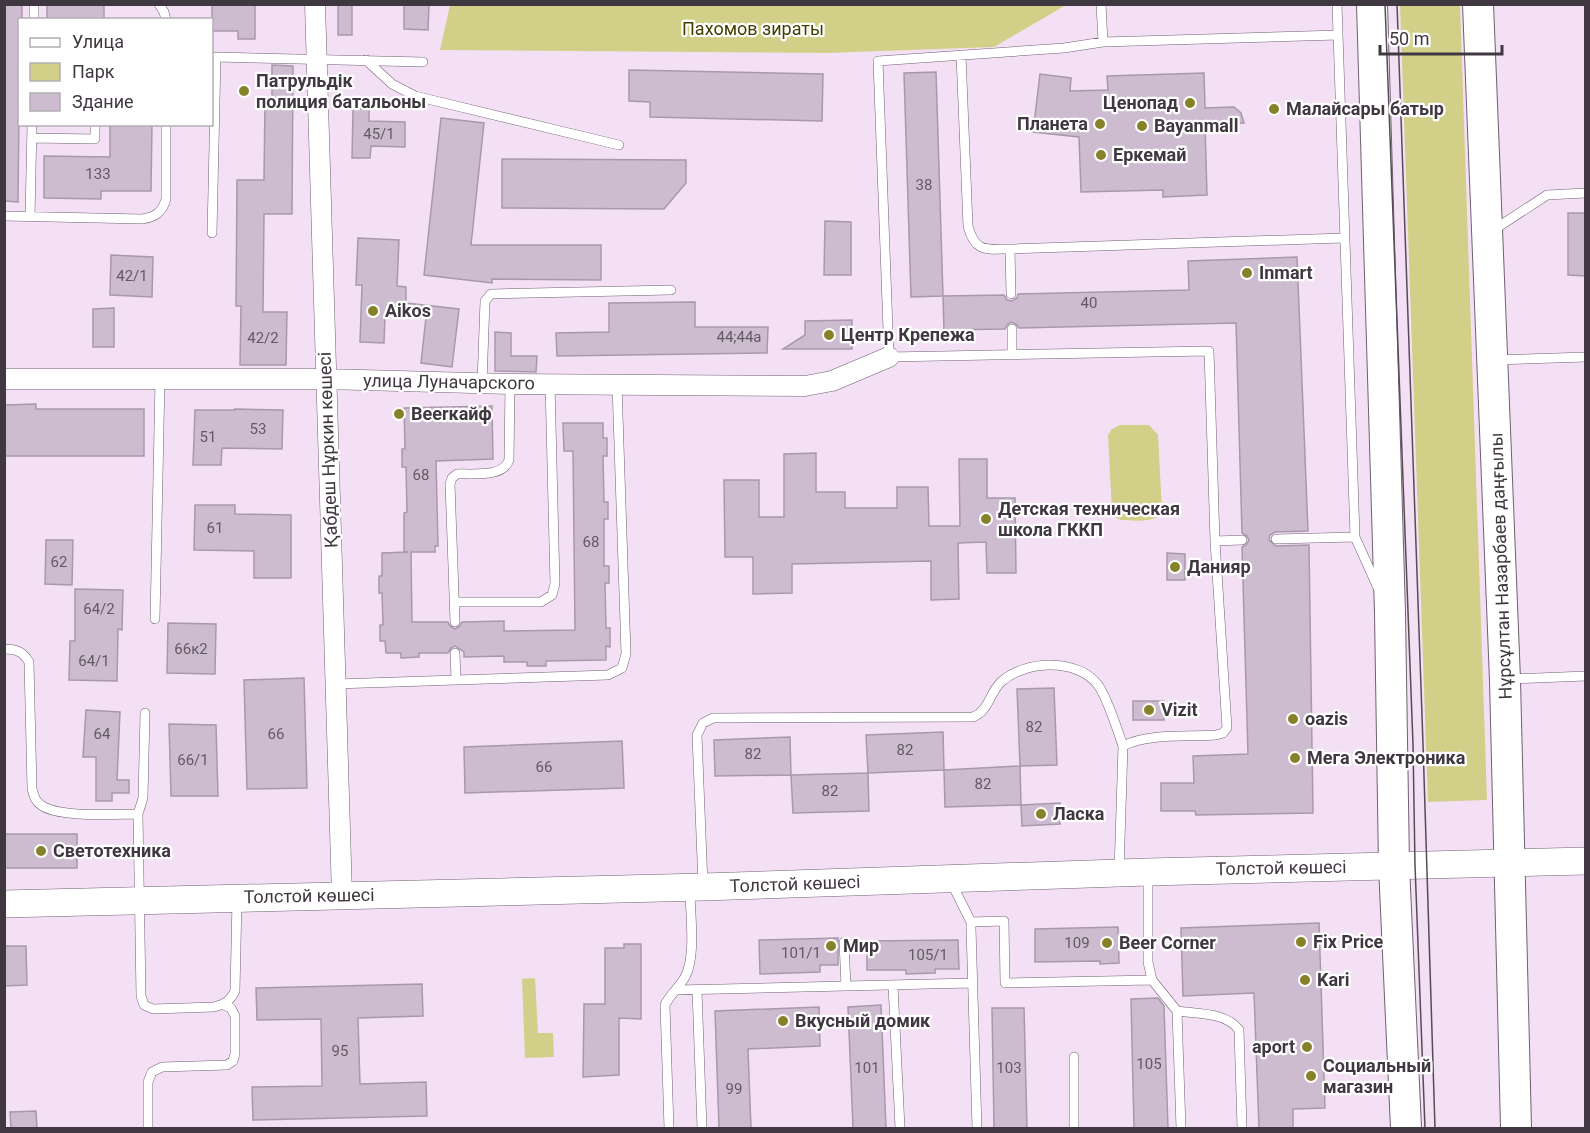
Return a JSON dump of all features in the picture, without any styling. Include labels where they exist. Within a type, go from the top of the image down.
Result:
[{"type":"main road","points":[[1372,4],[1390,613],[1394,866],[1404,1125]]},
{"type":"main road","name":"Нұрсұлтан Назарбаев даңғылы","points":[[1478,4],[1505,680],[1516,1128]]},
{"type":"main road","name":"Толстой көшесі","points":[[4,904],[697,887],[1148,872],[1586,861]]},
{"type":"street","name":"Қабдеш Нұркин көшесі","points":[[315,4],[342,896]]},
{"type":"street","name":"улица Луначарского","points":[[4,379],[325,379],[510,384],[805,386],[832,381],[889,357]]},
{"type":"lane","points":[[159,4],[166,18]]},
{"type":"lane","points":[[1101,4],[1103,42]]},
{"type":"lane","points":[[1337,4],[1354,537],[1390,613]]},
{"type":"lane","points":[[1123,746],[1132,741],[1145,739],[1216,735],[1223,733],[1227,728],[1215,542],[1209,351],[889,357],[878,61],[1064,48],[1103,42],[1338,35]]},
{"type":"lane","points":[[961,55],[968,226],[972,239],[983,249],[1343,237]]},
{"type":"lane","points":[[212,233],[216,57],[423,62]]},
{"type":"lane","points":[[366,60],[392,84],[416,96],[619,145]]},
{"type":"lane","points":[[30,217],[32,126]]},
{"type":"lane","points":[[32,138],[95,139],[95,126]]},
{"type":"lane","points":[[4,216],[142,219],[155,216],[163,209],[166,199],[166,126]]},
{"type":"lane","points":[[1487,234],[1547,195],[1586,192]]},
{"type":"lane","points":[[1010,249],[1011,294]]},
{"type":"lane","points":[[482,383],[485,301],[491,294],[671,290]]},
{"type":"lane","points":[[1012,328],[1012,355]]},
{"type":"lane","points":[[1493,360],[1586,357]]},
{"type":"lane","points":[[155,619],[160,380]]},
{"type":"lane","points":[[454,622],[450,484],[452,478],[457,474],[500,471],[506,467],[510,384]]},
{"type":"lane","points":[[454,602],[542,602],[552,595],[555,585],[550,384]]},
{"type":"lane","points":[[336,684],[608,675],[622,668],[626,654],[617,385]]},
{"type":"lane","points":[[1276,539],[1354,537]]},
{"type":"lane","points":[[1215,542],[1242,540]]},
{"type":"lane","points":[[4,649],[15,649],[24,654],[29,662],[32,789],[35,800],[43,807],[60,813],[138,814]]},
{"type":"lane","points":[[456,652],[456,680]]},
{"type":"lane","points":[[669,1128],[665,1005],[686,975],[691,961],[697,887],[697,735],[703,723],[713,718],[973,717],[984,710],[999,683],[1015,672],[1039,664],[1072,668],[1088,674],[1099,686],[1123,746],[1119,873]]},
{"type":"lane","points":[[1505,680],[1586,676]]},
{"type":"lane","points":[[145,713],[143,798],[138,814],[141,996],[144,1005],[153,1010],[224,1005],[231,1008],[236,1016],[236,1053],[233,1061],[227,1065],[162,1067],[152,1072],[148,1082],[148,1128]]},
{"type":"lane","points":[[1148,872],[1148,962],[1152,980],[1177,1011],[1181,1128]]},
{"type":"lane","points":[[950,880],[971,922],[977,1128]]},
{"type":"lane","points":[[224,1005],[235,991],[237,898]]},
{"type":"lane","points":[[971,922],[1004,921],[1005,983],[1152,980]]},
{"type":"lane","points":[[844,942],[846,986]]},
{"type":"lane","points":[[677,990],[972,983]]},
{"type":"lane","points":[[892,985],[900,1128]]},
{"type":"lane","points":[[697,990],[702,1128]]},
{"type":"lane","points":[[1177,1011],[1222,1017],[1233,1021],[1239,1030],[1242,1128]]},
{"type":"lane","points":[[1074,1057],[1074,1128]]},
{"type":"green space","name":"Пахомов зираты","points":[[450,4],[1066,5],[994,47],[826,53],[440,50]]},
{"type":"green space","points":[[1400,5],[1460,5],[1487,800],[1428,802]]},
{"type":"green space","points":[[1120,425],[1149,425],[1158,435],[1162,512],[1154,518],[1120,520],[1112,511],[1108,435],[1112,429]]},
{"type":"green space","points":[[535,978],[538,1033],[553,1033],[554,1057],[525,1058],[522,979]]},
{"type":"building","points":[[4,4],[22,4],[22,18],[18,18],[18,202],[4,201]]},
{"type":"building","points":[[47,4],[104,4],[104,18],[47,18]]},
{"type":"building","points":[[212,4],[255,4],[255,39],[238,39],[238,31],[213,31]]},
{"type":"building","points":[[338,4],[352,4],[352,35],[338,35]]},
{"type":"building","points":[[404,4],[429,4],[428,30],[404,29]]},
{"type":"building","points":[[272,65],[293,66],[292,214],[264,214],[263,312],[287,312],[286,365],[240,365],[241,306],[236,306],[237,180],[264,180],[265,102],[272,102]]},
{"type":"building","points":[[629,70],[823,74],[822,121],[650,117],[650,102],[629,101]]},
{"type":"building","points":[[936,72],[943,296],[911,297],[904,73]]},
{"type":"building","name":"Bayanmall","points":[[1204,73],[1205,108],[1234,107],[1241,113],[1244,123],[1205,124],[1207,195],[1163,197],[1163,190],[1081,192],[1079,137],[1033,132],[1040,74],[1071,78],[1070,91],[1108,90],[1107,76]]},
{"type":"building","points":[[353,109],[369,109],[369,121],[405,122],[405,147],[371,146],[370,158],[352,158]]},
{"type":"building","points":[[441,118],[484,123],[471,245],[601,245],[601,280],[492,279],[492,283],[424,275]]},
{"type":"building","points":[[110,126],[152,126],[151,191],[101,191],[101,199],[44,198],[44,156],[110,157]]},
{"type":"building","points":[[502,159],[686,160],[686,183],[664,209],[502,208]]},
{"type":"building","points":[[1568,213],[1586,213],[1586,276],[1568,275]]},
{"type":"building","points":[[825,221],[851,222],[851,275],[824,275]]},
{"type":"building","points":[[358,238],[399,240],[397,286],[406,287],[406,303],[459,309],[452,367],[421,363],[426,317],[385,315],[384,343],[360,342],[362,285],[356,285]]},
{"type":"building","points":[[111,255],[153,257],[152,297],[110,295]]},
{"type":"building","points":[[1297,257],[1308,531],[1275,532],[1270,535],[1269,540],[1276,546],[1309,545],[1313,813],[1196,815],[1195,811],[1161,811],[1161,783],[1194,783],[1193,756],[1248,754],[1242,547],[1249,540],[1242,533],[1236,323],[1019,328],[1011,322],[1005,329],[944,330],[943,296],[1004,295],[1007,300],[1012,301],[1017,298],[1018,294],[1189,290],[1188,261]]},
{"type":"building","points":[[695,302],[695,327],[768,327],[767,353],[557,356],[556,333],[609,332],[609,303]]},
{"type":"building","points":[[114,308],[114,347],[93,347],[93,309]]},
{"type":"building","points":[[852,320],[852,349],[783,349],[805,335],[805,321]]},
{"type":"building","points":[[495,332],[511,333],[511,356],[537,356],[536,372],[495,371]]},
{"type":"building","points":[[36,404],[36,409],[144,409],[144,456],[4,456],[4,405]]},
{"type":"building","points":[[492,406],[493,459],[436,461],[438,546],[435,546],[435,552],[411,552],[412,622],[448,622],[455,629],[462,622],[504,621],[504,631],[575,630],[573,451],[564,451],[563,423],[603,423],[603,438],[607,438],[607,456],[603,456],[604,502],[608,502],[608,519],[604,519],[604,566],[609,566],[609,583],[605,583],[606,628],[610,628],[610,647],[606,646],[606,660],[546,661],[546,666],[527,666],[527,662],[504,662],[504,656],[464,657],[464,652],[455,646],[448,653],[419,653],[419,657],[401,658],[401,653],[386,653],[385,641],[380,641],[380,625],[383,625],[382,593],[379,593],[382,553],[408,552],[404,552],[404,513],[407,512],[406,467],[402,467],[402,449],[405,449],[404,408]]},
{"type":"building","points":[[195,410],[283,410],[282,449],[222,448],[221,465],[193,465]]},
{"type":"building","points":[[816,453],[816,492],[845,492],[845,508],[897,508],[897,487],[928,487],[929,526],[960,526],[959,459],[987,459],[987,498],[1015,498],[1016,573],[987,573],[986,542],[958,543],[959,599],[931,600],[931,561],[792,564],[792,593],[753,594],[753,557],[725,557],[724,480],[759,480],[759,517],[784,517],[784,454]]},
{"type":"building","points":[[195,505],[235,505],[235,514],[291,515],[291,578],[254,578],[254,551],[194,550]]},
{"type":"building","points":[[46,540],[73,540],[72,585],[45,584]]},
{"type":"building","points":[[1167,553],[1185,554],[1185,580],[1167,580]]},
{"type":"building","points":[[75,589],[123,590],[122,630],[118,629],[117,681],[69,680],[70,641],[75,641]]},
{"type":"building","points":[[168,623],[216,624],[215,674],[167,673]]},
{"type":"building","points":[[304,678],[307,788],[247,789],[244,680]]},
{"type":"building","points":[[1054,688],[1057,765],[1020,766],[1017,689]]},
{"type":"building","points":[[1133,701],[1164,701],[1164,720],[1133,720]]},
{"type":"building","points":[[86,710],[120,712],[117,780],[129,780],[129,793],[112,793],[112,801],[96,801],[96,757],[83,757]]},
{"type":"building","points":[[169,724],[216,725],[218,796],[171,796]]},
{"type":"building","points":[[943,732],[944,770],[868,773],[866,735]]},
{"type":"building","points":[[790,737],[791,775],[715,776],[714,740]]},
{"type":"building","points":[[622,741],[624,788],[465,793],[464,747]]},
{"type":"building","points":[[1020,766],[1021,805],[945,807],[944,770]]},
{"type":"building","points":[[868,773],[869,811],[793,813],[791,775]]},
{"type":"building","points":[[1060,803],[1060,824],[1022,826],[1021,805]]},
{"type":"building","name":"Светотехника","points":[[4,834],[77,834],[77,868],[4,868]]},
{"type":"building","points":[[1319,923],[1325,1108],[1293,1109],[1293,1128],[1259,1128],[1254,993],[1183,996],[1181,928]]},
{"type":"building","points":[[1118,927],[1119,963],[1035,962],[1035,929]]},
{"type":"building","points":[[838,938],[838,965],[820,965],[820,972],[760,974],[759,940]]},
{"type":"building","points":[[958,940],[959,969],[935,969],[935,973],[906,974],[906,970],[867,970],[867,941]]},
{"type":"building","points":[[624,944],[641,944],[641,1019],[619,1018],[619,1075],[583,1077],[584,1004],[605,1004],[605,948],[624,948]]},
{"type":"building","points":[[4,946],[26,946],[27,985],[4,986]]},
{"type":"building","points":[[422,984],[423,1016],[358,1018],[360,1084],[426,1082],[427,1116],[253,1120],[252,1087],[322,1086],[321,1019],[257,1020],[256,988]]},
{"type":"building","points":[[1158,998],[1164,1006],[1168,1128],[1134,1128],[1131,999]]},
{"type":"building","points":[[881,1005],[886,1128],[853,1128],[848,1007]]},
{"type":"building","points":[[819,1007],[820,1046],[748,1049],[751,1128],[719,1128],[715,1011]]},
{"type":"building","points":[[992,1008],[1024,1008],[1027,1128],[994,1128]]},
{"type":"building","points":[[36,1111],[37,1128],[11,1128],[10,1112]]},
{"type":"tram line","points":[[1385,4],[1425,1128]]},
{"type":"tram line","points":[[1397,4],[1435,1128]]},
{"type":"place","name":"Патрульдік полиция батальоны","points":[[244,91]]},
{"type":"place","name":"Ценопад","points":[[1190,103]]},
{"type":"place","name":"Малайсары батыр","points":[[1274,109]]},
{"type":"place","name":"Планета","points":[[1100,124]]},
{"type":"place","name":"Bayanmall","points":[[1142,126]]},
{"type":"place","name":"Еркемай","points":[[1101,155]]},
{"type":"place","name":"Inmart","points":[[1247,273]]},
{"type":"place","name":"Aikos","points":[[373,311]]},
{"type":"place","name":"Центр Крепежа","points":[[829,335]]},
{"type":"place","name":"Beerкайф","points":[[399,414]]},
{"type":"place","name":"Детская техническая школа ГККП","points":[[986,519]]},
{"type":"place","name":"Данияр","points":[[1175,567]]},
{"type":"place","name":"Vizit","points":[[1149,710]]},
{"type":"place","name":"oazis","points":[[1293,719]]},
{"type":"place","name":"Мега Электроника","points":[[1295,758]]},
{"type":"place","name":"Ласка","points":[[1041,814]]},
{"type":"place","name":"Светотехника","points":[[41,851]]},
{"type":"place","name":"Fix Price","points":[[1301,942]]},
{"type":"place","name":"Beer Corner","points":[[1107,943]]},
{"type":"place","name":"Мир","points":[[831,946]]},
{"type":"place","name":"Kari","points":[[1305,980]]},
{"type":"place","name":"Вкусный домик","points":[[783,1021]]},
{"type":"place","name":"aport","points":[[1307,1047]]},
{"type":"place","name":"Социальный магазин","points":[[1311,1076]]}]
